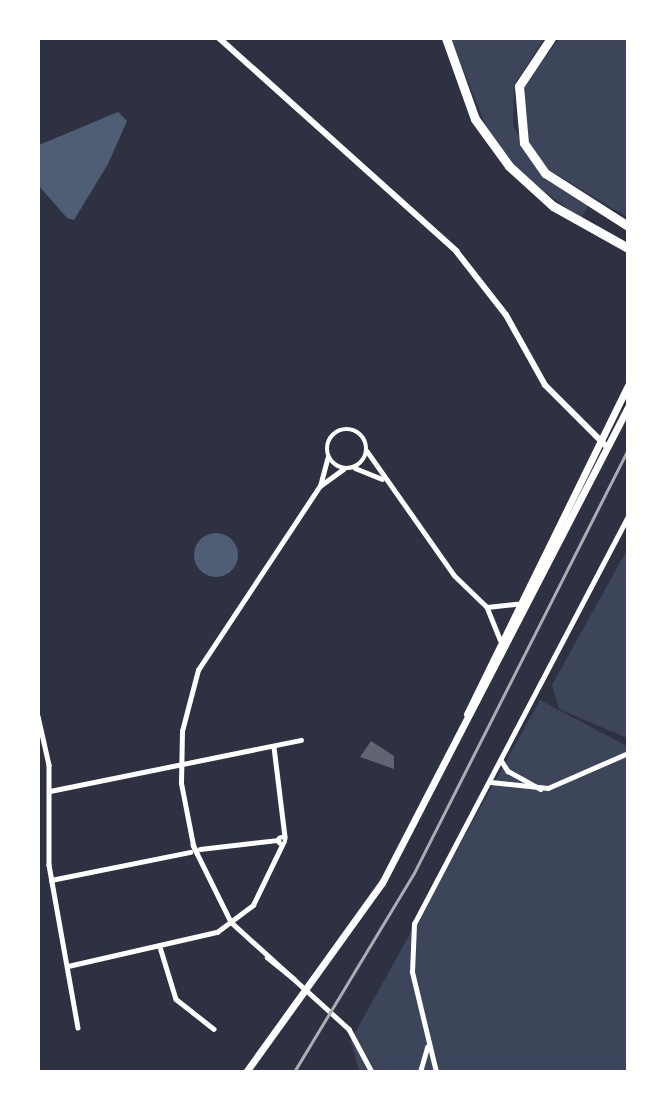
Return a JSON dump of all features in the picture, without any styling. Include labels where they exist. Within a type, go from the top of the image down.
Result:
[{"type":"highway","points":[[446,38],[475,119],[509,166],[553,206],[628,247]]},
{"type":"highway","points":[[551,38],[536,52],[519,86],[524,143],[545,173],[628,226]]},
{"type":"main road","points":[[467,715],[517,604],[628,385]]},
{"type":"main road","points":[[246,1072],[307,991],[382,883],[628,407]]},
{"type":"street","points":[[219,38],[456,251],[506,315],[545,385],[607,447]]},
{"type":"street","points":[[372,1072],[349,1029],[231,922],[193,845],[181,766],[182,731],[198,670],[320,486],[330,438],[341,429],[360,433],[367,451],[386,481],[414,511],[462,586],[487,607],[500,639]]},
{"type":"street","points":[[355,468],[367,451]]},
{"type":"street","points":[[328,457],[343,469]]},
{"type":"street","points":[[320,486],[343,469],[355,468],[386,481]]},
{"type":"street","points":[[436,1072],[412,972],[414,923],[491,782],[628,516]]},
{"type":"street","points":[[487,607],[517,604]]},
{"type":"street","points":[[38,716],[50,791],[51,880],[78,1027]]},
{"type":"street","points":[[50,791],[301,740]]},
{"type":"street","points":[[68,966],[205,937],[253,905],[280,842],[285,838],[274,747]]},
{"type":"street","points":[[491,782],[540,789],[628,753]]},
{"type":"street","points":[[501,760],[508,771],[540,789]]},
{"type":"street","points":[[51,880],[190,852],[280,842]]},
{"type":"street","points":[[190,852],[193,845]]},
{"type":"street","points":[[160,947],[176,999],[214,1029]]},
{"type":"street","points":[[420,1072],[428,1042]]},
{"type":"shaded area","points":[[451,39],[544,39],[514,85],[513,125],[541,176],[588,206],[581,219],[523,175],[489,134]]},
{"type":"shaded area","points":[[559,39],[627,39],[627,217],[549,170],[527,142],[523,86]]},
{"type":"shaded area","points":[[118,112],[127,121],[108,164],[74,220],[67,218],[39,186],[39,145]]},
{"type":"shaded area","points":[[216,533],[225,534],[232,539],[237,546],[237,564],[232,571],[225,576],[216,577],[207,576],[200,571],[195,564],[194,555],[195,546],[200,539],[207,534]]},
{"type":"shaded area","points":[[627,550],[627,738],[559,709],[552,685]]},
{"type":"shaded area","points":[[540,700],[627,746],[627,1071],[359,1071],[351,1040]]},
{"type":"building","points":[[371,741],[394,756],[394,769],[360,757]]},
{"type":"railway","points":[[294,1072],[414,873],[628,450]]}]
